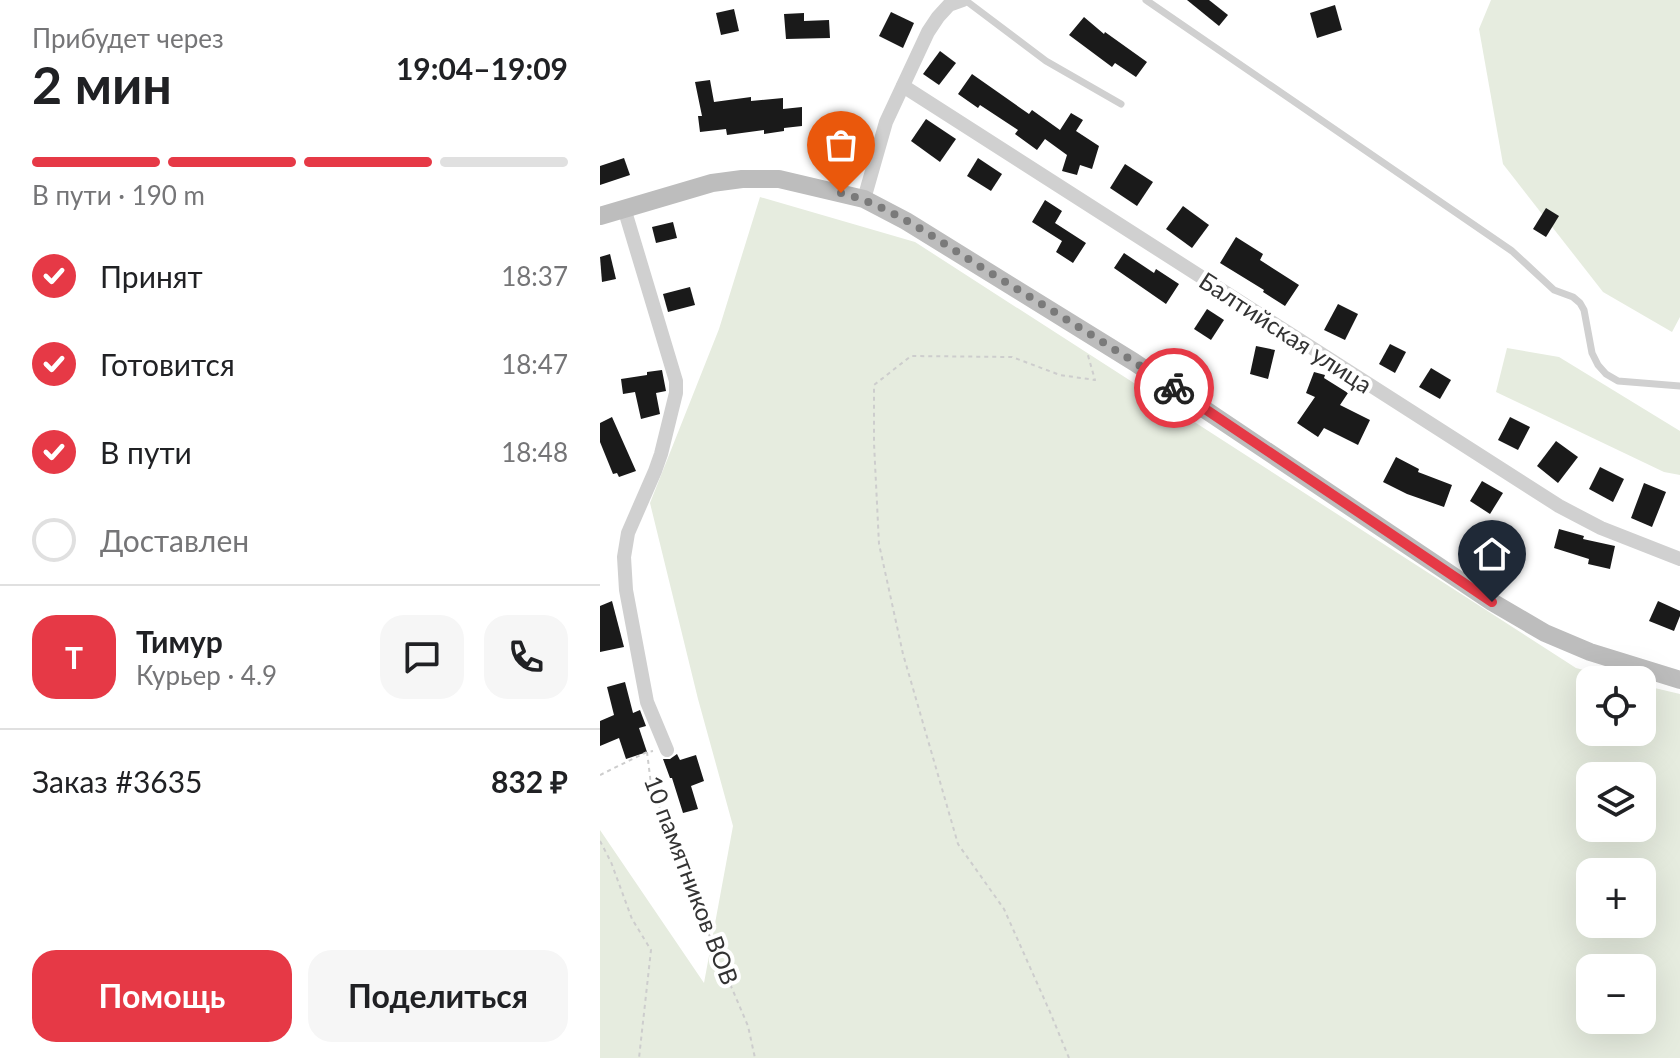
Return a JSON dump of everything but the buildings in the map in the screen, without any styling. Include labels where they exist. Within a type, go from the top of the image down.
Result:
[{"type":"street","points":[[864,199],[879,141],[928,32],[938,17],[956,1]]},
{"type":"street","name":"Балтийская улица","points":[[903,86],[1559,506],[1601,528],[1680,559]]},
{"type":"street","points":[[600,216],[712,183],[742,179],[779,179],[864,199],[906,221],[1148,371],[1505,610],[1545,633],[1590,652],[1680,680]]},
{"type":"street","points":[[624,208],[676,381],[676,393],[661,454],[628,533],[624,557],[626,590],[647,702],[667,750]]},
{"type":"lane","points":[[1146,0],[1512,251],[1554,290],[1573,297],[1584,310],[1592,353],[1606,374],[1618,381],[1680,386]]},
{"type":"lane","points":[[956,1],[1046,61],[1121,104]]},
{"type":"path","points":[[1069,1058],[1004,909],[958,844],[903,654],[879,544],[874,385],[911,356],[1012,357],[1060,375],[1095,380],[1080,328]]},
{"type":"path","name":"10 памятников ВОВ","points":[[600,775],[647,752],[651,784],[693,897],[748,1026],[755,1058]]},
{"type":"path","points":[[600,841],[632,919],[651,950],[639,1058]]},
{"type":"shaded area","points":[[1491,0],[1680,0],[1680,317],[1672,332],[1603,292],[1503,164],[1479,29]]},
{"type":"shaded area","points":[[760,197],[915,242],[1576,668],[1576,746],[1656,746],[1656,688],[1680,694],[1680,1058],[600,1058],[600,830],[704,983],[733,826],[650,503],[719,329]]},
{"type":"shaded area","points":[[1507,348],[1559,357],[1680,431],[1680,475],[1664,472],[1496,392]]},
{"type":"way so far","points":[[841,193],[864,199],[906,221],[1174,388]]},
{"type":"route","points":[[1174,388],[1492,602]]}]
